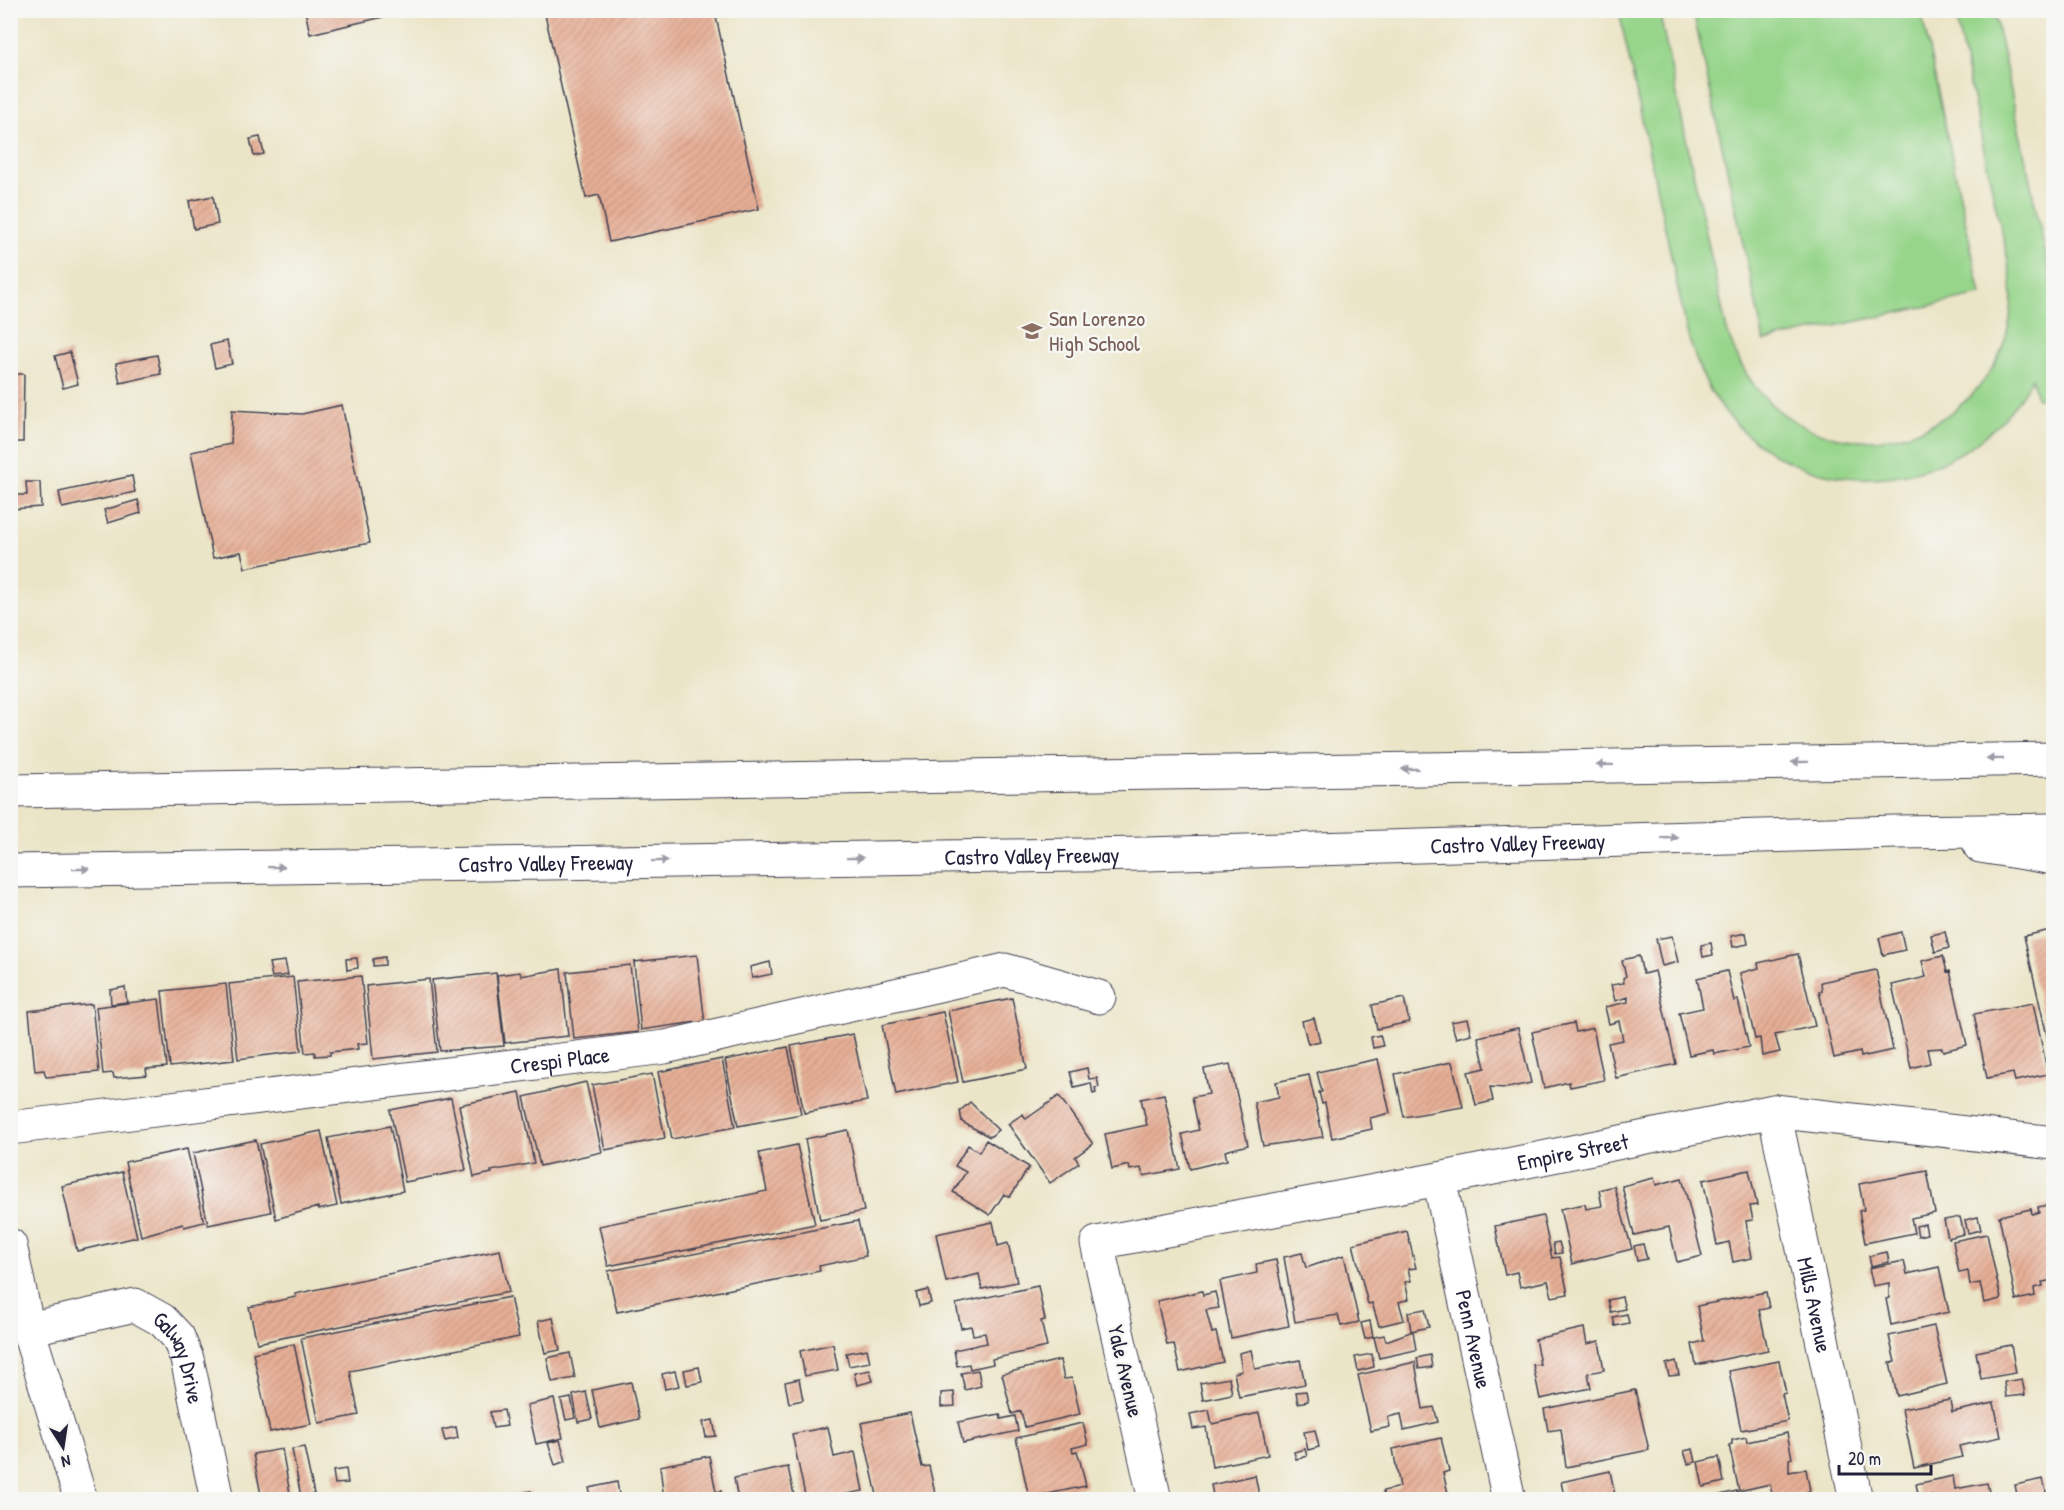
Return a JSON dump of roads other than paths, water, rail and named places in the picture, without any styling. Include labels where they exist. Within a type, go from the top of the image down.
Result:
[{"type":"main road","points":[[10,791],[2054,759]]},
{"type":"main road","name":"Castro Valley Freeway","points":[[17,870],[1147,854],[1896,832],[2054,830]]},
{"type":"main road","points":[[1896,832],[2054,858]]},
{"type":"main road","name":"Crespi Place","points":[[10,1128],[665,1047],[1005,970],[1099,997]]},
{"type":"main road","name":"Empire Street","points":[[1097,1243],[1439,1179],[1774,1111],[2054,1143]]},
{"type":"main road","name":"Mills Avenue","points":[[1774,1111],[1856,1500]]},
{"type":"main road","name":"Penn Avenue","points":[[1439,1179],[1509,1500]]},
{"type":"main road","name":"Yale Avenue","points":[[1097,1243],[1155,1500]]},
{"type":"main road","points":[[10,1245],[28,1329],[81,1500]]},
{"type":"main road","name":"Galway Drive","points":[[28,1329],[135,1305],[162,1320],[178,1337],[187,1359],[217,1500]]},
{"type":"place","name":"San Lorenzo High School","points":[[1032,331]]}]
